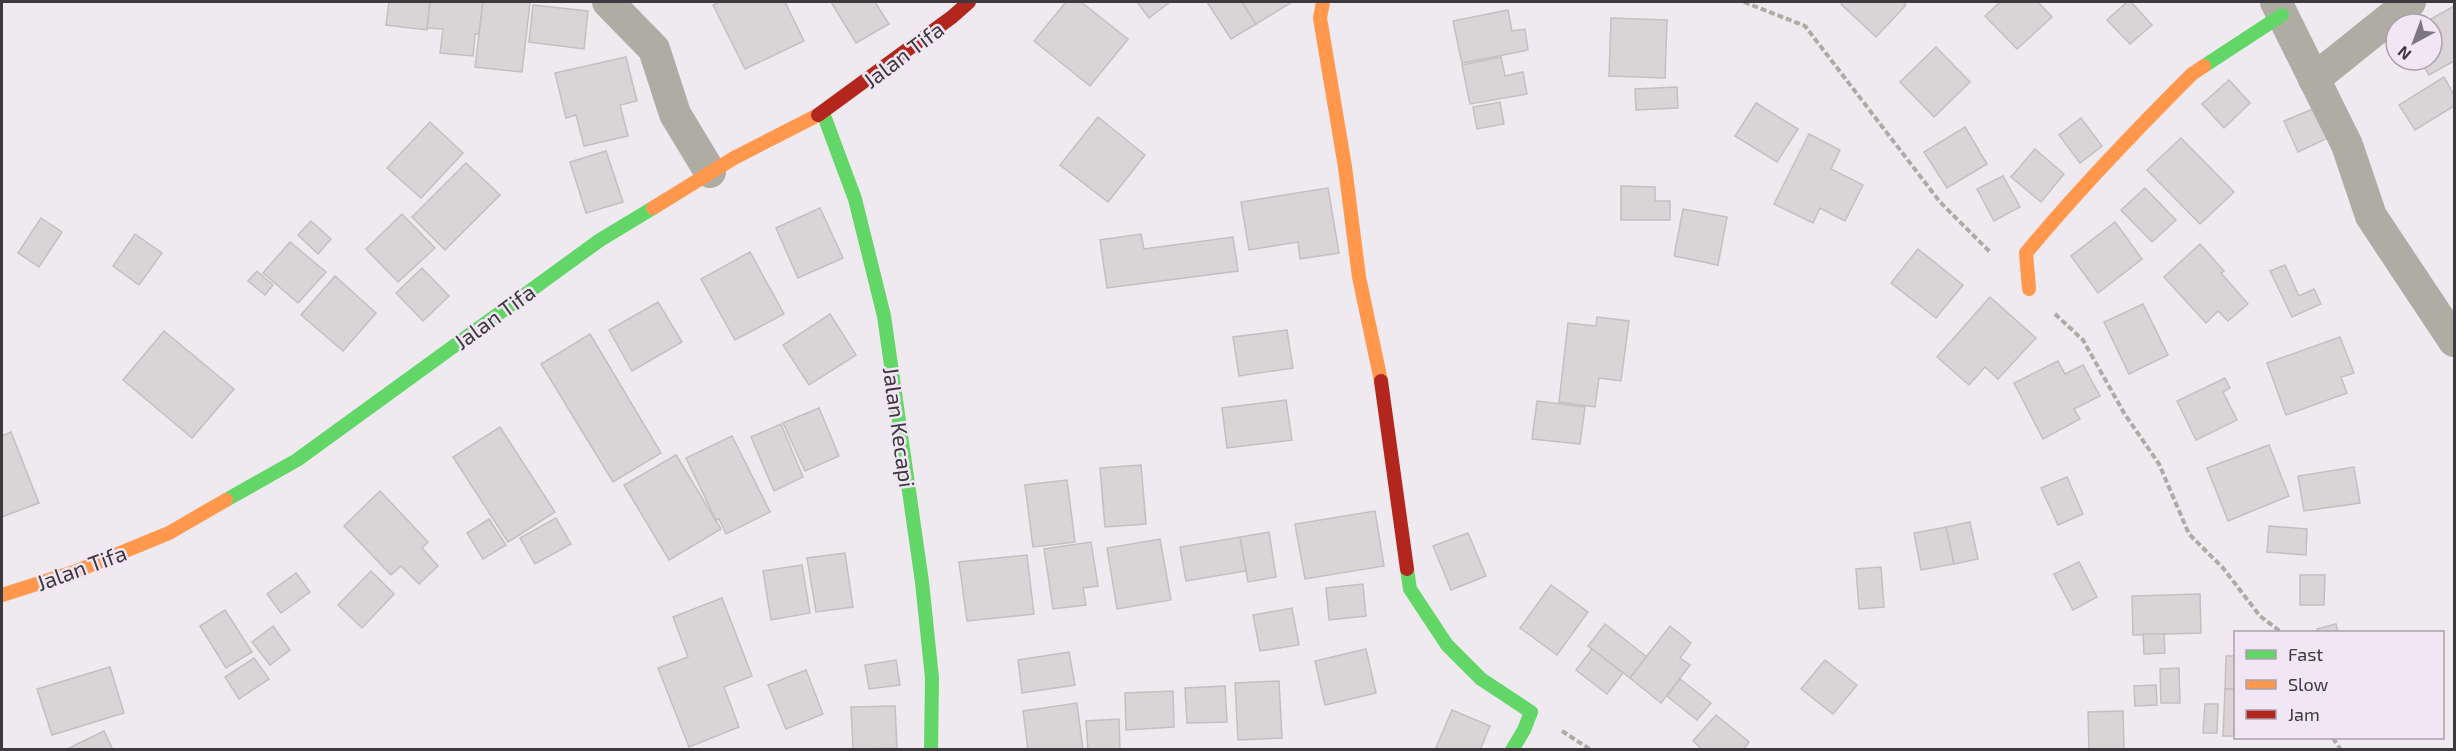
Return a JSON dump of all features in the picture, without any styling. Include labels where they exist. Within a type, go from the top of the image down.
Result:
[{"type":"street","points":[[608,2],[654,49],[675,114],[710,172]]},
{"type":"street","name":"Jalan Tifa","points":[[2,595],[74,572],[169,533],[297,460],[600,240],[710,172],[823,113],[969,2]]},
{"type":"street","points":[[1323,2],[1320,18],[1345,167],[1359,277],[1380,373],[1410,589],[1427,619],[1453,655],[1497,690],[1531,712],[1512,750]]},
{"type":"street","points":[[2314,79],[2410,2]]},
{"type":"street","points":[[2029,289],[2026,253],[2062,209],[2115,151],[2192,74],[2279,8],[2347,145],[2371,216],[2454,341]]},
{"type":"street","name":"Jalan Kecapi","points":[[823,113],[855,199],[884,316],[933,678],[931,750]]},
{"type":"building","points":[[389,2],[430,2],[427,30],[386,25]]},
{"type":"building","points":[[430,2],[483,2],[479,34],[475,34],[473,56],[440,53],[443,29],[427,28]]},
{"type":"building","points":[[483,2],[530,2],[522,72],[475,67]]},
{"type":"building","points":[[720,2],[785,2],[804,41],[745,69],[713,5]]},
{"type":"building","points":[[831,2],[875,2],[889,24],[856,43]]},
{"type":"building","points":[[1066,2],[1081,2],[1128,39],[1090,86],[1034,41]]},
{"type":"building","points":[[1137,2],[1170,2],[1149,18]]},
{"type":"building","points":[[1207,2],[1242,2],[1256,24],[1231,39]]},
{"type":"building","points":[[1242,2],[1292,2],[1256,24]]},
{"type":"building","points":[[1844,2],[1903,2],[1906,5],[1876,37],[1841,4]]},
{"type":"building","points":[[2000,2],[2038,2],[2052,17],[2017,49],[1985,16]]},
{"type":"building","points":[[2127,2],[2131,2],[2152,25],[2130,44],[2107,20]]},
{"type":"building","points":[[533,5],[588,11],[584,49],[529,42]]},
{"type":"building","points":[[2454,6],[2454,61],[2444,67],[2444,12]]},
{"type":"building","points":[[1508,10],[1512,31],[1525,29],[1528,50],[1462,63],[1453,21]]},
{"type":"building","points":[[1611,18],[1667,20],[1665,78],[1609,76]]},
{"type":"building","points":[[1936,47],[1970,82],[1934,117],[1900,82]]},
{"type":"building","points":[[626,57],[637,101],[620,105],[628,136],[584,146],[576,115],[566,118],[555,73]]},
{"type":"building","points":[[1501,57],[1505,76],[1523,72],[1527,94],[1470,104],[1462,65]]},
{"type":"building","points":[[2444,77],[2454,95],[2454,106],[2415,130],[2399,105]]},
{"type":"building","points":[[2229,80],[2250,103],[2224,128],[2202,104]]},
{"type":"building","points":[[1677,87],[1678,108],[1636,110],[1635,89]]},
{"type":"building","points":[[1500,102],[1504,124],[1477,129],[1473,107]]},
{"type":"building","points":[[1756,103],[1798,129],[1777,162],[1735,136]]},
{"type":"building","points":[[2315,108],[2328,138],[2298,152],[2284,121]]},
{"type":"building","points":[[1098,117],[1145,155],[1108,202],[1060,165]]},
{"type":"building","points":[[2081,118],[2102,146],[2080,163],[2059,135]]},
{"type":"building","points":[[430,122],[463,153],[421,198],[387,168]]},
{"type":"building","points":[[1965,127],[1987,164],[1947,188],[1924,152]]},
{"type":"building","points":[[1809,134],[1840,150],[1831,169],[1863,185],[1845,221],[1820,208],[1813,223],[1774,204]]},
{"type":"building","points":[[2181,138],[2234,192],[2200,224],[2147,170]]},
{"type":"building","points":[[2035,149],[2064,174],[2041,202],[2011,177]]},
{"type":"building","points":[[606,151],[623,202],[586,213],[570,162]]},
{"type":"building","points":[[466,163],[500,195],[445,250],[412,217]]},
{"type":"building","points":[[2003,176],[2020,207],[1994,221],[1977,189]]},
{"type":"building","points":[[1621,186],[1655,187],[1655,201],[1670,201],[1670,220],[1621,220]]},
{"type":"building","points":[[1328,188],[1339,253],[1300,259],[1298,242],[1249,250],[1241,202]]},
{"type":"building","points":[[2145,188],[2176,220],[2152,242],[2121,210]]},
{"type":"building","points":[[820,208],[843,258],[798,278],[776,228]]},
{"type":"building","points":[[1683,209],[1727,217],[1718,265],[1674,256]]},
{"type":"building","points":[[402,214],[435,248],[398,282],[366,249]]},
{"type":"building","points":[[41,218],[62,232],[39,267],[18,253]]},
{"type":"building","points":[[311,221],[331,239],[318,254],[298,235]]},
{"type":"building","points":[[2115,222],[2142,259],[2098,293],[2071,256]]},
{"type":"building","points":[[135,234],[162,253],[139,285],[113,266]]},
{"type":"building","points":[[1141,234],[1144,249],[1233,237],[1238,271],[1107,288],[1100,240]]},
{"type":"building","points":[[290,242],[326,272],[298,303],[263,273]]},
{"type":"building","points":[[2200,244],[2224,271],[2221,273],[2248,304],[2228,321],[2218,311],[2206,323],[2164,277]]},
{"type":"building","points":[[1918,249],[1963,285],[1936,318],[1891,283]]},
{"type":"building","points":[[750,252],[784,314],[735,340],[701,279]]},
{"type":"building","points":[[2285,265],[2299,296],[2314,289],[2321,304],[2292,317],[2270,271]]},
{"type":"building","points":[[422,268],[449,296],[423,321],[396,293]]},
{"type":"building","points":[[257,271],[273,285],[265,295],[248,281]]},
{"type":"building","points":[[335,276],[376,313],[343,351],[301,315]]},
{"type":"building","points":[[1990,297],[2036,338],[1998,379],[1985,367],[1969,385],[1937,357]]},
{"type":"building","points":[[658,302],[682,342],[632,371],[609,330]]},
{"type":"building","points":[[2143,304],[2168,355],[2129,374],[2104,322]]},
{"type":"building","points":[[830,314],[856,355],[809,385],[783,345]]},
{"type":"building","points":[[1597,317],[1629,321],[1621,381],[1599,378],[1595,407],[1559,402],[1568,323],[1596,326]]},
{"type":"building","points":[[1287,330],[1293,368],[1239,376],[1233,337]]},
{"type":"building","points":[[164,331],[234,389],[192,438],[123,380]]},
{"type":"building","points":[[590,334],[661,453],[613,482],[541,364]]},
{"type":"building","points":[[2340,337],[2354,373],[2341,377],[2347,393],[2286,415],[2267,363]]},
{"type":"building","points":[[2058,361],[2065,374],[2083,365],[2100,396],[2074,409],[2080,419],[2043,439],[2014,383]]},
{"type":"building","points":[[2225,378],[2230,388],[2223,392],[2237,420],[2196,440],[2177,401]]},
{"type":"building","points":[[1286,400],[1292,440],[1227,448],[1222,408]]},
{"type":"building","points":[[1537,401],[1585,407],[1580,444],[1532,439]]},
{"type":"building","points":[[819,408],[839,456],[805,471],[783,423]]},
{"type":"building","points":[[781,424],[803,477],[774,491],[751,437]]},
{"type":"building","points":[[500,427],[555,512],[508,542],[453,457]]},
{"type":"building","points":[[11,432],[39,503],[2,517],[2,436]]},
{"type":"building","points":[[732,436],[770,512],[726,534],[719,519],[716,520],[686,458]]},
{"type":"building","points":[[2269,445],[2289,496],[2228,521],[2207,468]]},
{"type":"building","points":[[676,455],[721,529],[669,560],[624,485]]},
{"type":"building","points":[[1141,465],[1146,524],[1105,527],[1100,468]]},
{"type":"building","points":[[2354,467],[2360,503],[2304,511],[2298,476]]},
{"type":"building","points":[[2067,477],[2083,514],[2058,525],[2041,488]]},
{"type":"building","points":[[1067,480],[1075,542],[1033,547],[1025,485]]},
{"type":"building","points":[[380,491],[428,542],[422,548],[438,566],[419,584],[401,566],[391,575],[344,526]]},
{"type":"building","points":[[1375,511],[1384,566],[1305,579],[1295,524]]},
{"type":"building","points":[[556,518],[571,544],[535,564],[520,538]]},
{"type":"building","points":[[489,519],[506,545],[483,559],[467,533]]},
{"type":"building","points":[[1970,522],[1978,559],[1954,564],[1946,527]]},
{"type":"building","points":[[2269,526],[2307,529],[2306,555],[2267,552]]},
{"type":"building","points":[[1946,527],[1954,564],[1921,570],[1914,533]]},
{"type":"building","points":[[1269,532],[1276,577],[1248,582],[1240,537]]},
{"type":"building","points":[[1468,533],[1486,576],[1451,590],[1433,546]]},
{"type":"building","points":[[1240,537],[1246,571],[1186,581],[1180,547]]},
{"type":"building","points":[[1160,539],[1171,600],[1117,609],[1107,548]]},
{"type":"building","points":[[1091,542],[1098,586],[1083,588],[1086,605],[1053,609],[1044,549]]},
{"type":"building","points":[[845,553],[853,607],[816,612],[807,558]]},
{"type":"building","points":[[1027,555],[1034,614],[967,621],[959,562]]},
{"type":"building","points":[[2079,562],[2097,597],[2073,610],[2054,574]]},
{"type":"building","points":[[802,565],[810,613],[771,620],[763,571]]},
{"type":"building","points":[[1881,567],[1884,607],[1859,609],[1856,569]]},
{"type":"building","points":[[371,571],[394,594],[362,628],[338,605]]},
{"type":"building","points":[[296,573],[310,592],[281,613],[267,594]]},
{"type":"building","points":[[2300,575],[2325,575],[2324,605],[2300,605]]},
{"type":"building","points":[[1363,584],[1366,616],[1329,620],[1326,588]]},
{"type":"building","points":[[1551,585],[1588,612],[1557,655],[1520,628]]},
{"type":"building","points":[[2200,594],[2201,633],[2133,635],[2132,596]]},
{"type":"building","points":[[722,598],[752,676],[724,687],[739,727],[689,747],[658,668],[688,657],[673,617]]},
{"type":"building","points":[[1292,608],[1299,645],[1260,651],[1253,615]]},
{"type":"building","points":[[225,610],[252,652],[226,668],[200,626]]},
{"type":"building","points":[[1605,624],[1647,657],[1630,678],[1588,646]]},
{"type":"building","points":[[2336,624],[2338,631],[2318,631],[2317,629]]},
{"type":"building","points":[[273,626],[290,650],[270,665],[252,642]]},
{"type":"building","points":[[1670,626],[1691,643],[1680,658],[1690,665],[1661,703],[1630,678]]},
{"type":"building","points":[[2143,634],[2164,634],[2165,653],[2144,654]]},
{"type":"building","points":[[1366,649],[1376,693],[1325,705],[1315,661]]},
{"type":"building","points":[[1592,649],[1623,673],[1607,694],[1576,670]]},
{"type":"building","points":[[1069,652],[1075,685],[1022,693],[1018,660]]},
{"type":"building","points":[[2226,656],[2234,656],[2234,689],[2225,689]]},
{"type":"building","points":[[254,658],[269,679],[239,699],[225,677]]},
{"type":"building","points":[[896,660],[900,685],[869,689],[865,665]]},
{"type":"building","points":[[1825,660],[1857,685],[1833,714],[1801,689]]},
{"type":"building","points":[[110,667],[124,713],[52,735],[37,689]]},
{"type":"building","points":[[2179,668],[2180,703],[2161,703],[2160,669]]},
{"type":"building","points":[[806,670],[823,714],[786,729],[768,685]]},
{"type":"building","points":[[1680,679],[1711,703],[1697,720],[1667,696]]},
{"type":"building","points":[[1279,681],[1282,738],[1238,740],[1235,683]]},
{"type":"building","points":[[2156,685],[2157,705],[2135,706],[2134,686]]},
{"type":"building","points":[[1225,686],[1227,722],[1187,723],[1185,688]]},
{"type":"building","points":[[2225,689],[2234,689],[2234,736],[2223,736]]},
{"type":"building","points":[[1173,691],[1174,727],[1126,730],[1125,693]]},
{"type":"building","points":[[1077,703],[1083,750],[1028,750],[1023,711]]},
{"type":"building","points":[[2205,704],[2218,704],[2217,733],[2203,733]]},
{"type":"building","points":[[895,706],[897,748],[853,749],[851,707]]},
{"type":"building","points":[[1452,710],[1490,726],[1480,750],[1435,750]]},
{"type":"building","points":[[2123,711],[2124,750],[2089,750],[2088,712]]},
{"type":"building","points":[[1716,715],[1749,742],[1743,750],[1703,750],[1693,741]]},
{"type":"building","points":[[1119,719],[1120,750],[1088,750],[1086,721]]},
{"type":"building","points":[[104,731],[113,750],[65,750]]},
{"type":"traffic: fast","points":[[2204,66],[2282,15]]},
{"type":"traffic: fast","points":[[823,113],[855,199],[884,316],[922,582],[932,678],[931,750]]},
{"type":"traffic: fast","points":[[226,500],[297,460],[600,240],[653,208]]},
{"type":"traffic: fast","points":[[1407,569],[1410,589],[1447,645],[1481,679],[1531,712],[1512,750]]},
{"type":"traffic: slow","points":[[1323,2],[1320,18],[1345,167],[1359,277],[1381,381]]},
{"type":"traffic: slow","points":[[2029,289],[2026,253],[2128,140],[2192,74],[2204,66]]},
{"type":"traffic: slow","points":[[653,208],[734,158],[818,115]]},
{"type":"traffic: slow","points":[[2,595],[74,572],[169,533],[226,500]]},
{"type":"traffic: jam","points":[[818,115],[952,17],[969,2]]},
{"type":"traffic: jam","points":[[1381,381],[1407,569]]}]
